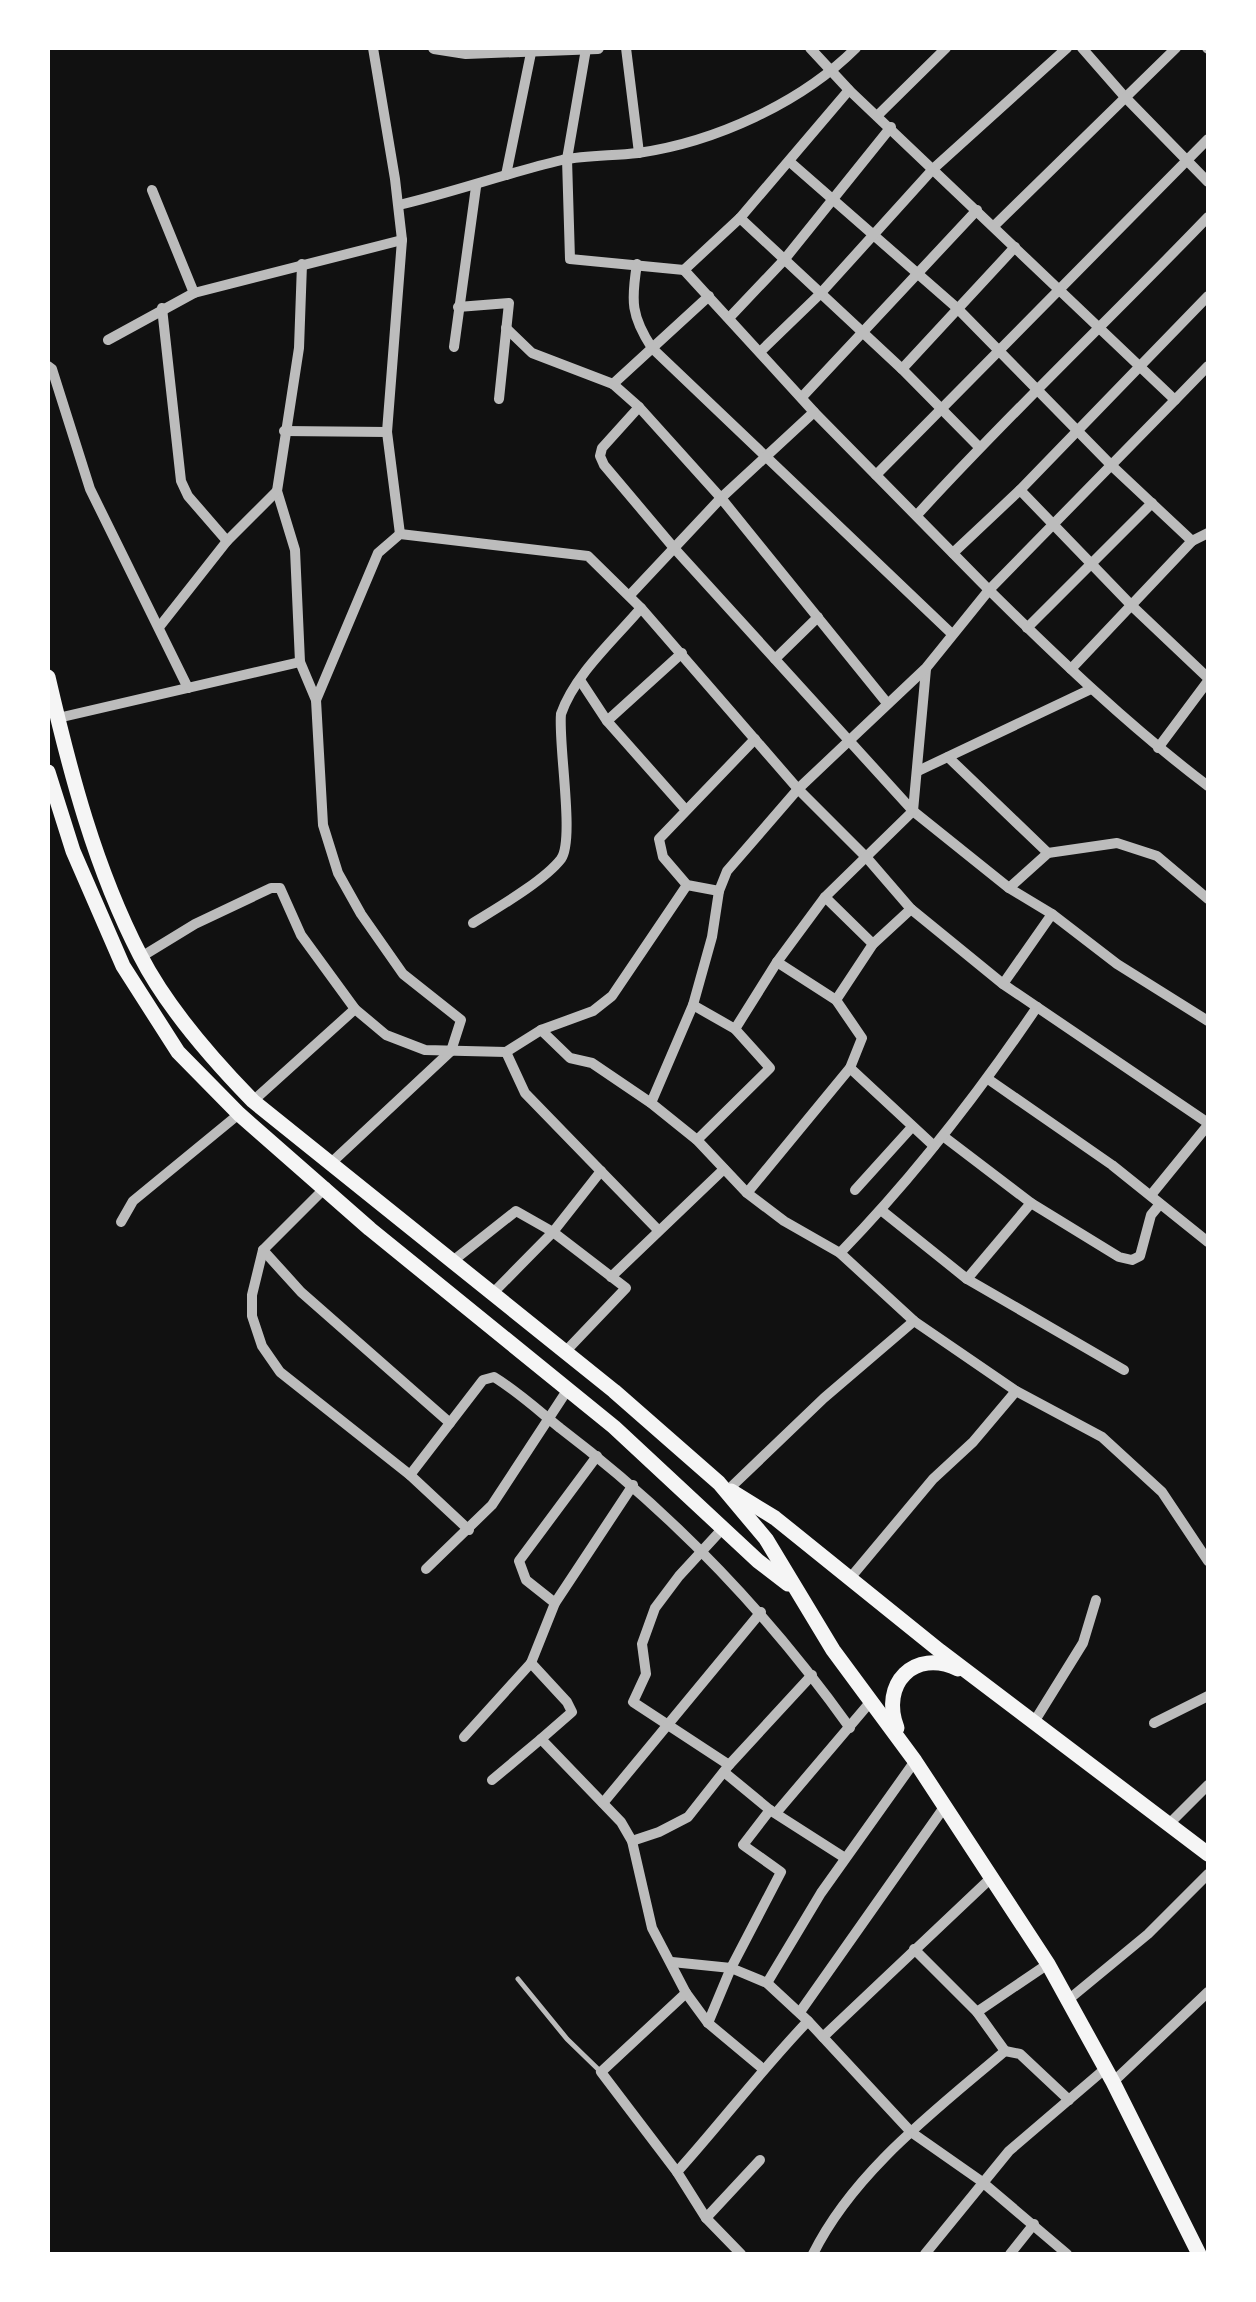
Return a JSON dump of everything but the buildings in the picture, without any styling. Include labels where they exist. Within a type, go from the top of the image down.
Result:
[{"type":"main road","points":[[48,677],[79,803],[141,957],[164,994],[253,1101],[454,1260],[724,1486],[775,1518],[1208,1854]]},
{"type":"main road","points":[[48,772],[73,851],[98,912],[140,998],[178,1052],[240,1114],[370,1229],[568,1389],[796,1590]]},
{"type":"main road","points":[[724,1486],[766,1539],[833,1650],[911,1755],[1048,1964],[1110,2075],[1199,2254]]},
{"type":"main road","points":[[911,1755],[890,1705],[895,1686],[908,1670],[926,1663],[946,1664],[980,1680]]},
{"type":"street","points":[[373,48],[402,240],[388,432],[400,534]]},
{"type":"street","points":[[434,48],[466,53],[598,48]]},
{"type":"street","points":[[506,175],[532,48]]},
{"type":"street","points":[[626,48],[640,152]]},
{"type":"street","points":[[810,48],[1175,400]]},
{"type":"street","points":[[399,205],[567,159],[640,152],[736,125],[832,71],[856,48]]},
{"type":"street","points":[[878,115],[946,48]]},
{"type":"street","points":[[760,352],[820,294],[934,169],[1067,48]]},
{"type":"street","points":[[1082,48],[1208,182]]},
{"type":"street","points":[[994,226],[1176,48]]},
{"type":"street","points":[[586,49],[567,159],[570,259],[684,270],[814,412],[1027,628],[1158,748],[1208,786]]},
{"type":"street","points":[[684,270],[740,218],[850,90]]},
{"type":"street","points":[[728,318],[784,260],[891,127]]},
{"type":"street","points":[[876,475],[1208,139]]},
{"type":"street","points":[[790,162],[957,308],[1112,466],[1192,541]]},
{"type":"street","points":[[454,347],[476,186]]},
{"type":"street","points":[[152,190],[194,294]]},
{"type":"street","points":[[802,397],[977,210]]},
{"type":"street","points":[[917,515],[979,447],[1100,330],[1208,217]]},
{"type":"street","points":[[740,218],[941,406],[979,447]]},
{"type":"street","points":[[108,340],[194,294],[402,240]]},
{"type":"street","points":[[902,369],[1016,246]]},
{"type":"street","points":[[302,264],[299,348],[277,491],[295,550],[300,662],[316,700],[323,825],[329,849],[361,914],[402,974],[461,1018],[451,1050],[331,1163]]},
{"type":"street","points":[[637,264],[634,310],[638,327],[652,348],[952,634]]},
{"type":"street","points":[[613,384],[709,296]]},
{"type":"street","points":[[953,553],[1020,490],[1208,296]]},
{"type":"street","points":[[458,307],[509,303],[499,399]]},
{"type":"street","points":[[162,308],[181,482],[226,541]]},
{"type":"street","points":[[506,328],[532,353],[613,384],[638,407],[721,498],[887,704]]},
{"type":"street","points":[[48,366],[90,489],[188,688]]},
{"type":"street","points":[[651,1103],[693,1005],[712,936],[718,892],[738,854],[798,789],[926,668],[989,590],[1208,366]]},
{"type":"street","points":[[638,407],[602,448],[600,456],[674,548],[913,811],[1009,888],[1052,914],[1117,964],[1208,1021]]},
{"type":"street","points":[[630,595],[721,498],[814,412]]},
{"type":"street","points":[[284,431],[388,432]]},
{"type":"street","points":[[1020,490],[1208,679],[1158,748]]},
{"type":"street","points":[[160,626],[226,541],[277,491]]},
{"type":"street","points":[[1027,628],[1152,504]]},
{"type":"street","points":[[1071,669],[1192,541],[1208,533]]},
{"type":"street","points":[[400,534],[486,546],[582,553],[630,595],[798,789],[911,909],[1003,984],[1208,1124],[1151,1195]]},
{"type":"street","points":[[316,700],[378,554],[400,534]]},
{"type":"street","points":[[473,923],[506,903],[560,860],[565,851],[560,714],[580,680],[641,608]]},
{"type":"street","points":[[775,658],[818,618]]},
{"type":"street","points":[[607,721],[682,654]]},
{"type":"street","points":[[58,718],[300,662]]},
{"type":"street","points":[[735,1029],[777,962],[825,898],[913,811],[926,668]]},
{"type":"street","points":[[580,680],[607,721],[685,809]]},
{"type":"street","points":[[918,771],[1092,690]]},
{"type":"street","points":[[718,892],[686,885],[664,857],[658,839],[754,738]]},
{"type":"street","points":[[948,756],[1048,853]]},
{"type":"street","points":[[1009,888],[1048,853],[1117,843],[1157,856],[1208,898]]},
{"type":"street","points":[[141,957],[194,924],[272,888],[280,888],[301,935],[355,1009],[386,1035],[425,1050],[506,1052],[541,1030],[593,1011],[612,996],[686,885]]},
{"type":"street","points":[[825,898],[872,944]]},
{"type":"street","points":[[836,1000],[872,944],[911,909]]},
{"type":"street","points":[[1003,984],[1052,914]]},
{"type":"street","points":[[747,1193],[850,1068],[862,1043],[861,1032],[836,1000],[777,962]]},
{"type":"street","points":[[693,1005],[735,1029],[770,1068],[697,1140]]},
{"type":"street","points":[[840,1252],[943,1136],[988,1079],[1037,1006]]},
{"type":"street","points":[[253,1101],[355,1009]]},
{"type":"street","points":[[541,1030],[570,1058],[592,1063],[651,1103],[697,1140],[747,1193],[784,1222],[840,1252],[914,1322],[1016,1391],[1102,1436],[1162,1492],[1208,1561]]},
{"type":"street","points":[[506,1052],[525,1093],[658,1230]]},
{"type":"street","points":[[850,1068],[934,1146]]},
{"type":"street","points":[[988,1079],[1151,1195],[1208,1242]]},
{"type":"street","points":[[121,1222],[133,1201],[240,1114]]},
{"type":"street","points":[[855,1190],[912,1128]]},
{"type":"street","points":[[943,1136],[1031,1203],[1097,1245],[1132,1260],[1140,1256],[1151,1215],[1160,1204]]},
{"type":"street","points":[[611,1276],[724,1169]]},
{"type":"street","points":[[494,1294],[553,1232],[602,1171]]},
{"type":"street","points":[[326,1187],[262,1250],[252,1295],[252,1316],[262,1346],[280,1372],[410,1475],[469,1530]]},
{"type":"street","points":[[967,1279],[1031,1203]]},
{"type":"street","points":[[881,1210],[967,1279],[1124,1370]]},
{"type":"street","points":[[454,1260],[516,1211],[553,1232],[626,1288],[565,1352]]},
{"type":"street","points":[[262,1250],[300,1292],[450,1423]]},
{"type":"street","points":[[724,1486],[914,1322]]},
{"type":"street","points":[[410,1475],[488,1376],[501,1381],[633,1485],[702,1552],[761,1612],[850,1728]]},
{"type":"street","points":[[426,1569],[492,1506],[568,1389]]},
{"type":"street","points":[[851,1576],[933,1479],[973,1442],[1016,1391]]},
{"type":"street","points":[[554,1603],[526,1580],[519,1561],[597,1456]]},
{"type":"street","points":[[464,1736],[530,1663],[554,1603],[633,1485]]},
{"type":"street","points":[[724,1527],[655,1608],[642,1644],[646,1674],[633,1702],[726,1768],[773,1811],[845,1858]]},
{"type":"street","points":[[1034,1722],[1083,1643],[1096,1600]]},
{"type":"street","points":[[603,1802],[761,1612]]},
{"type":"street","points":[[492,1780],[572,1712],[530,1663]]},
{"type":"street","points":[[632,1841],[688,1817],[726,1768],[812,1674]]},
{"type":"street","points":[[1154,1723],[1208,1696]]},
{"type":"street","points":[[708,2023],[730,1968],[781,1872],[743,1845],[872,1700]]},
{"type":"street","points":[[541,1739],[621,1822],[632,1841],[652,1928],[686,1993],[708,2023],[763,2069]]},
{"type":"street","points":[[766,1983],[911,1755]]},
{"type":"street","points":[[1170,1822],[1208,1785]]},
{"type":"street","points":[[677,2172],[718,2127],[804,2016],[945,1806]]},
{"type":"street","points":[[1068,2000],[1148,1934],[1208,1874]]},
{"type":"street","points":[[822,2037],[991,1878]]},
{"type":"street","points":[[914,1949],[977,2012],[1005,2050],[1020,2054],[1069,2100]]},
{"type":"street","points":[[672,1962],[730,1968],[766,1983],[804,2016],[911,2132],[981,2181],[1067,2254]]},
{"type":"street","points":[[977,2012],[1048,1964]]},
{"type":"street","points":[[925,2254],[1008,2151],[1069,2100],[1110,2075],[1208,1992]]},
{"type":"street","points":[[686,1993],[601,2072],[677,2172],[706,2218],[741,2254]]},
{"type":"street","points":[[813,2254],[840,2209],[911,2132],[1005,2050]]},
{"type":"street","points":[[706,2218],[760,2160]]},
{"type":"street","points":[[1010,2254],[1034,2224]]},
{"type":"lane","points":[[518,1979],[567,2039],[601,2072]]}]
